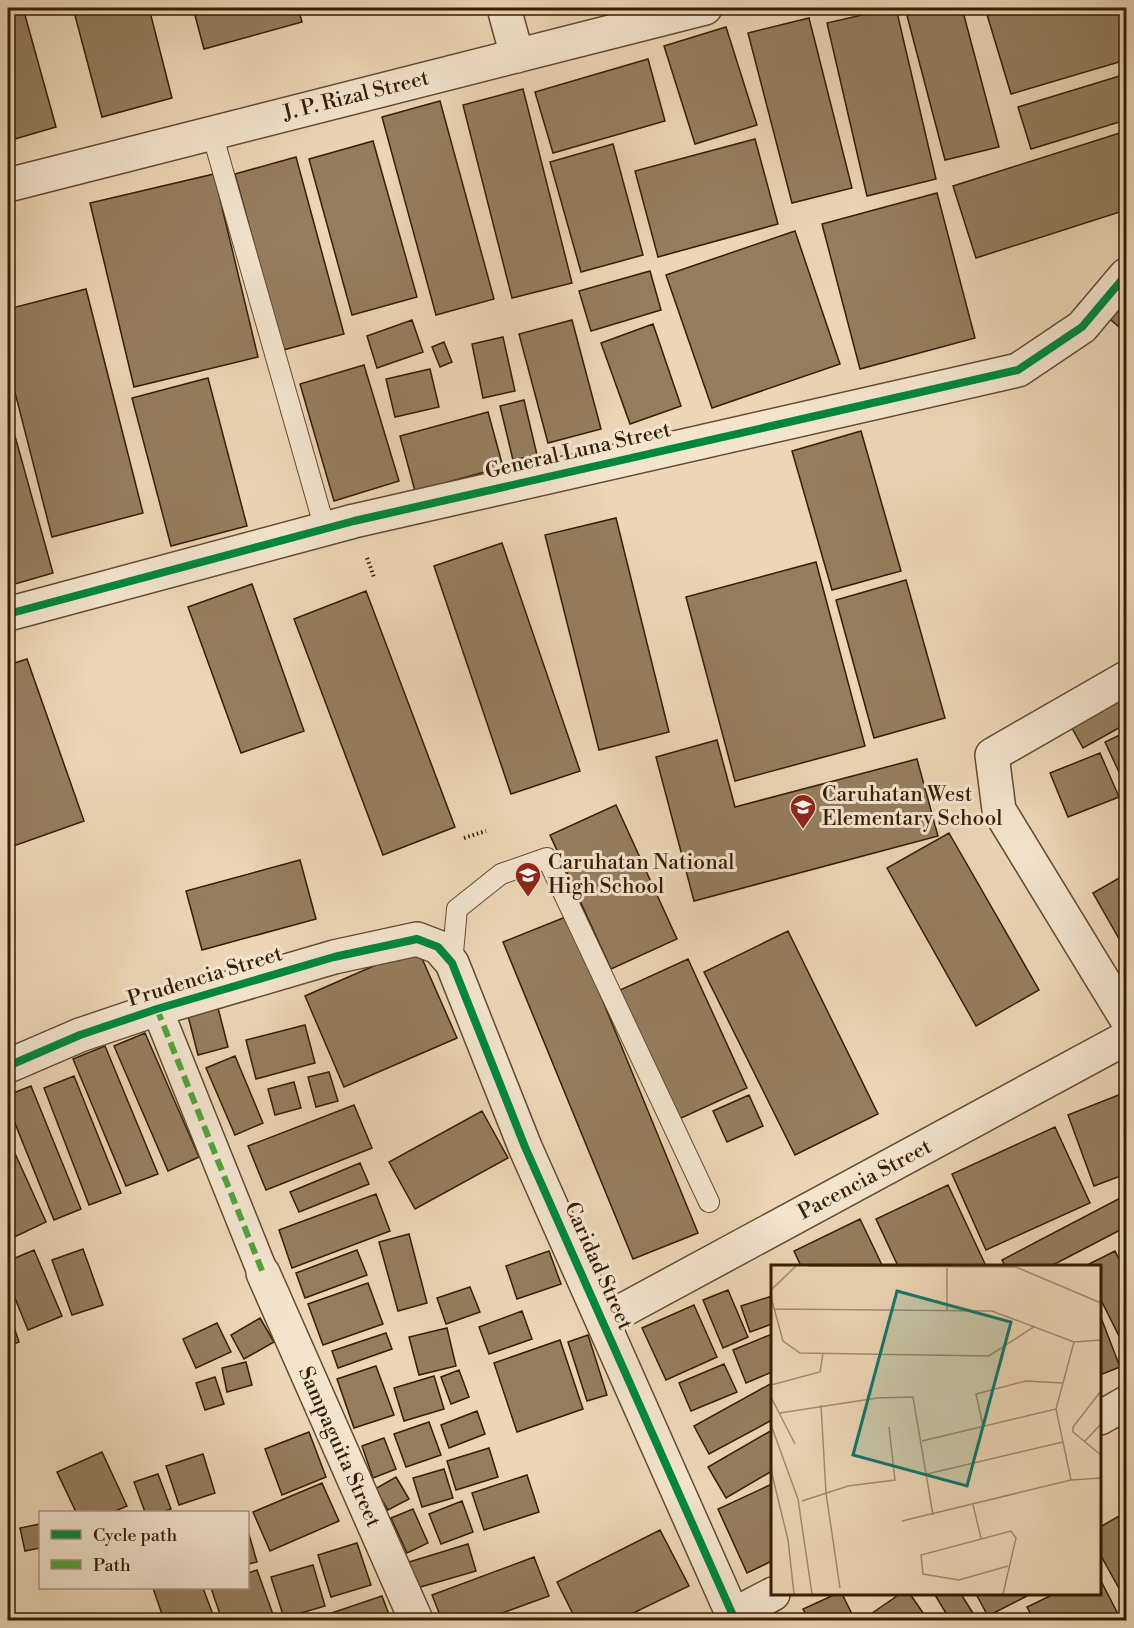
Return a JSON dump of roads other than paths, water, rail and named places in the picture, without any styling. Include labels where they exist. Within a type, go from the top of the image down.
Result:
[{"type":"street","points":[[504,8],[517,56]]},
{"type":"street","name":"J. P. Rizal Street","points":[[8,185],[705,8]]},
{"type":"street","name":"General Luna Street","points":[[8,614],[325,529],[1018,370],[1082,327],[1126,275]]},
{"type":"street","points":[[1126,678],[992,755],[999,810],[1126,1018]]},
{"type":"street","name":"Caridad Street","points":[[417,939],[438,947],[452,963],[525,1147],[734,1618]]},
{"type":"street","name":"Prudencia Street","points":[[8,1066],[80,1035],[156,1009],[334,957],[417,939]]},
{"type":"street","points":[[156,1009],[263,1273]]},
{"type":"street","name":"Pacencia Street","points":[[603,1321],[1126,1038]]},
{"type":"street","name":"Sampaguita Street","points":[[263,1273],[416,1620]]},
{"type":"street","points":[[1101,1417],[1126,1403]]},
{"type":"street","points":[[734,1618],[771,1594]]},
{"type":"lane","points":[[212,133],[325,529]]},
{"type":"lane","points":[[452,963],[457,909],[501,874],[547,858],[709,1202]]},
{"type":"place","name":"Caruhatan West Elementary School","points":[[803,830]]},
{"type":"place","name":"Caruhatan National High School","points":[[528,898]]}]
